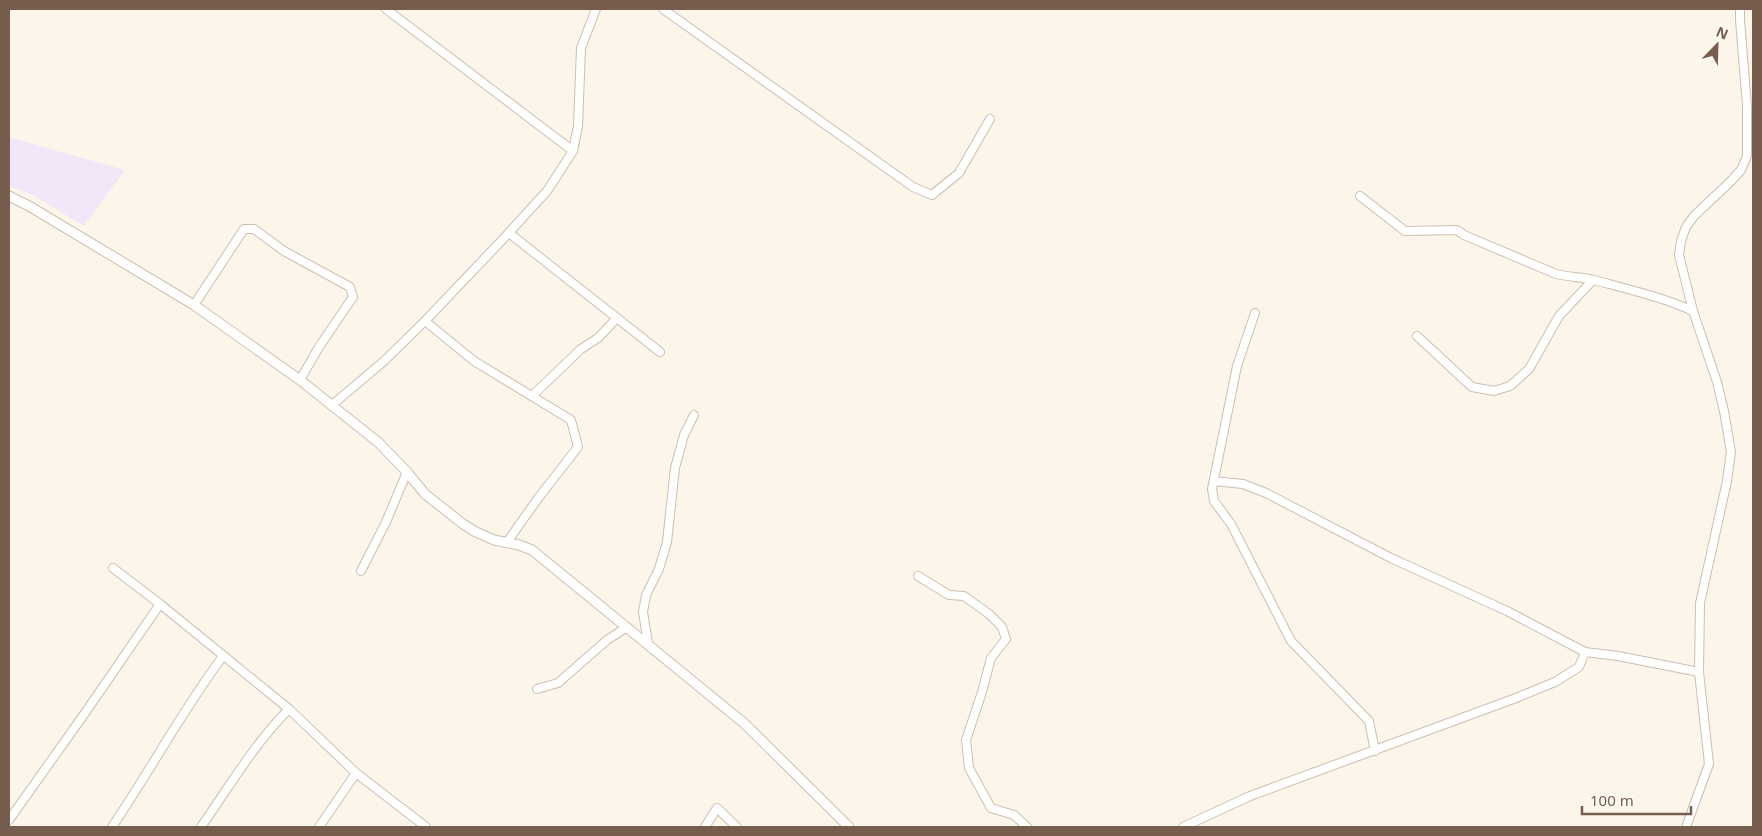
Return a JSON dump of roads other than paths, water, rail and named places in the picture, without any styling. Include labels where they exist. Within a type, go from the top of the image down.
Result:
[{"type":"street","points":[[386,9],[573,151]]},
{"type":"street","points":[[332,405],[383,362],[425,321],[547,191],[573,151],[578,126],[581,48],[596,9]]},
{"type":"street","points":[[663,9],[913,186],[932,195],[959,173],[990,119]]},
{"type":"street","points":[[1686,827],[1709,764],[1699,672],[1700,602],[1727,481],[1731,452],[1717,382],[1693,311],[1679,255],[1686,227],[1694,216],[1730,182],[1748,156],[1747,106],[1740,9]]},
{"type":"street","points":[[9,196],[29,206],[194,305],[300,380],[379,444],[407,472],[425,494],[463,524],[494,540],[532,550],[745,724],[849,827]]},
{"type":"street","points":[[1360,196],[1405,232],[1457,230],[1556,274],[1592,280],[1666,299],[1693,311]]},
{"type":"street","points":[[194,305],[244,229],[254,229],[284,251],[350,287],[353,297],[319,347],[300,380]]},
{"type":"street","points":[[509,233],[660,352]]},
{"type":"street","points":[[1417,336],[1472,387],[1494,392],[1510,386],[1529,369],[1559,316],[1592,280]]},
{"type":"street","points":[[1255,313],[1237,366],[1212,490],[1214,501],[1231,524],[1291,641],[1369,721],[1375,751]]},
{"type":"street","points":[[532,396],[581,349],[598,338],[617,318]]},
{"type":"street","points":[[425,321],[474,361],[571,420],[578,447],[507,542]]},
{"type":"street","points":[[648,643],[643,612],[646,595],[659,569],[667,542],[675,468],[684,435],[694,415]]},
{"type":"street","points":[[361,571],[386,522],[407,472]]},
{"type":"street","points":[[1214,481],[1244,484],[1266,492],[1391,558],[1507,611],[1585,652],[1618,656],[1699,672]]},
{"type":"street","points":[[113,568],[289,709],[356,773],[426,827]]},
{"type":"street","points":[[918,576],[948,595],[964,596],[989,614],[1002,627],[1006,639],[991,658],[966,740],[966,754],[969,768],[991,808],[1014,816],[1027,827]]},
{"type":"street","points":[[9,820],[160,604]]},
{"type":"street","points":[[537,690],[558,683],[607,640],[627,627]]},
{"type":"street","points":[[1183,827],[1250,796],[1556,682],[1579,667],[1585,652]]},
{"type":"street","points":[[112,827],[162,751],[190,702],[223,656]]},
{"type":"street","points":[[201,827],[273,725],[289,709]]},
{"type":"street","points":[[319,827],[356,773]]},
{"type":"street","points":[[705,827],[717,808],[737,827]]}]
